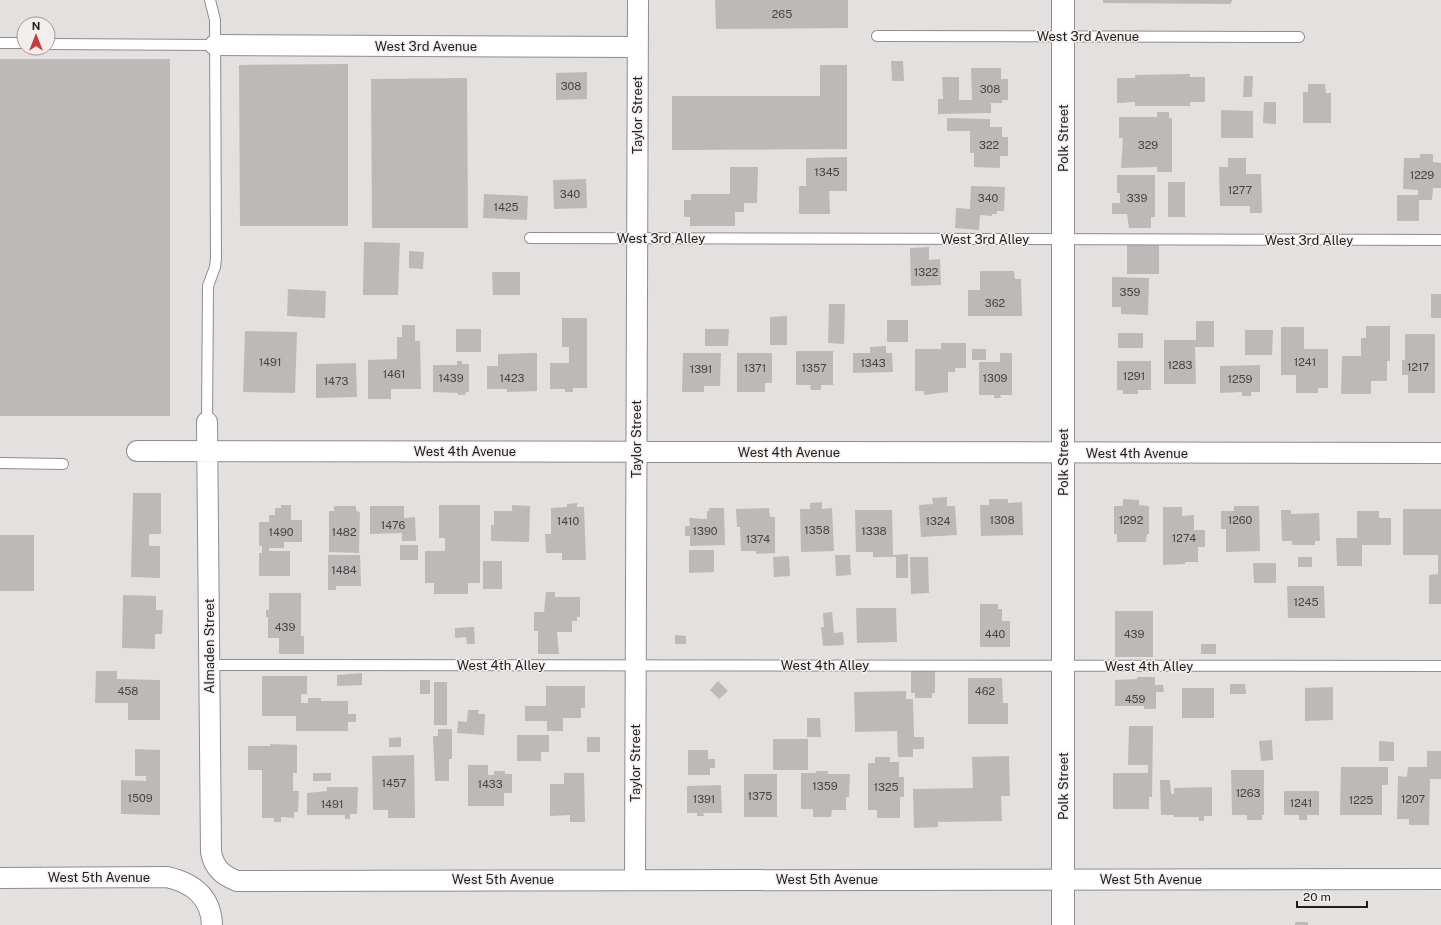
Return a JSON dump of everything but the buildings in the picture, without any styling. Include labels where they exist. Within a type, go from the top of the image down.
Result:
[{"type":"street","name":"Taylor Street","points":[[635,879],[638,0]]},
{"type":"street","name":"Polk Street","points":[[1063,0],[1063,925]]},
{"type":"street","name":"West 3rd Avenue","points":[[215,45],[637,47]]},
{"type":"street","name":"Almaden Street","points":[[207,422],[211,852],[217,868]]},
{"type":"street","name":"West 4th Avenue","points":[[137,451],[1441,453]]},
{"type":"street","name":"West 5th Avenue","points":[[217,868],[225,876],[237,880],[1441,879]]},
{"type":"street","name":"West 5th Avenue","points":[[0,878],[167,877],[183,881],[206,900],[212,916],[212,925]]},
{"type":"lane","points":[[207,422],[208,286],[215,267],[216,259],[215,13],[210,0]]},
{"type":"lane","name":"West 3rd Avenue","points":[[877,36],[1299,37]]},
{"type":"lane","points":[[0,43],[16,43]]},
{"type":"lane","points":[[56,44],[215,45]]},
{"type":"lane","name":"West 3rd Alley","points":[[530,238],[1441,240]]},
{"type":"lane","points":[[0,463],[63,464]]},
{"type":"lane","name":"West 4th Alley","points":[[209,665],[1441,666]]}]
